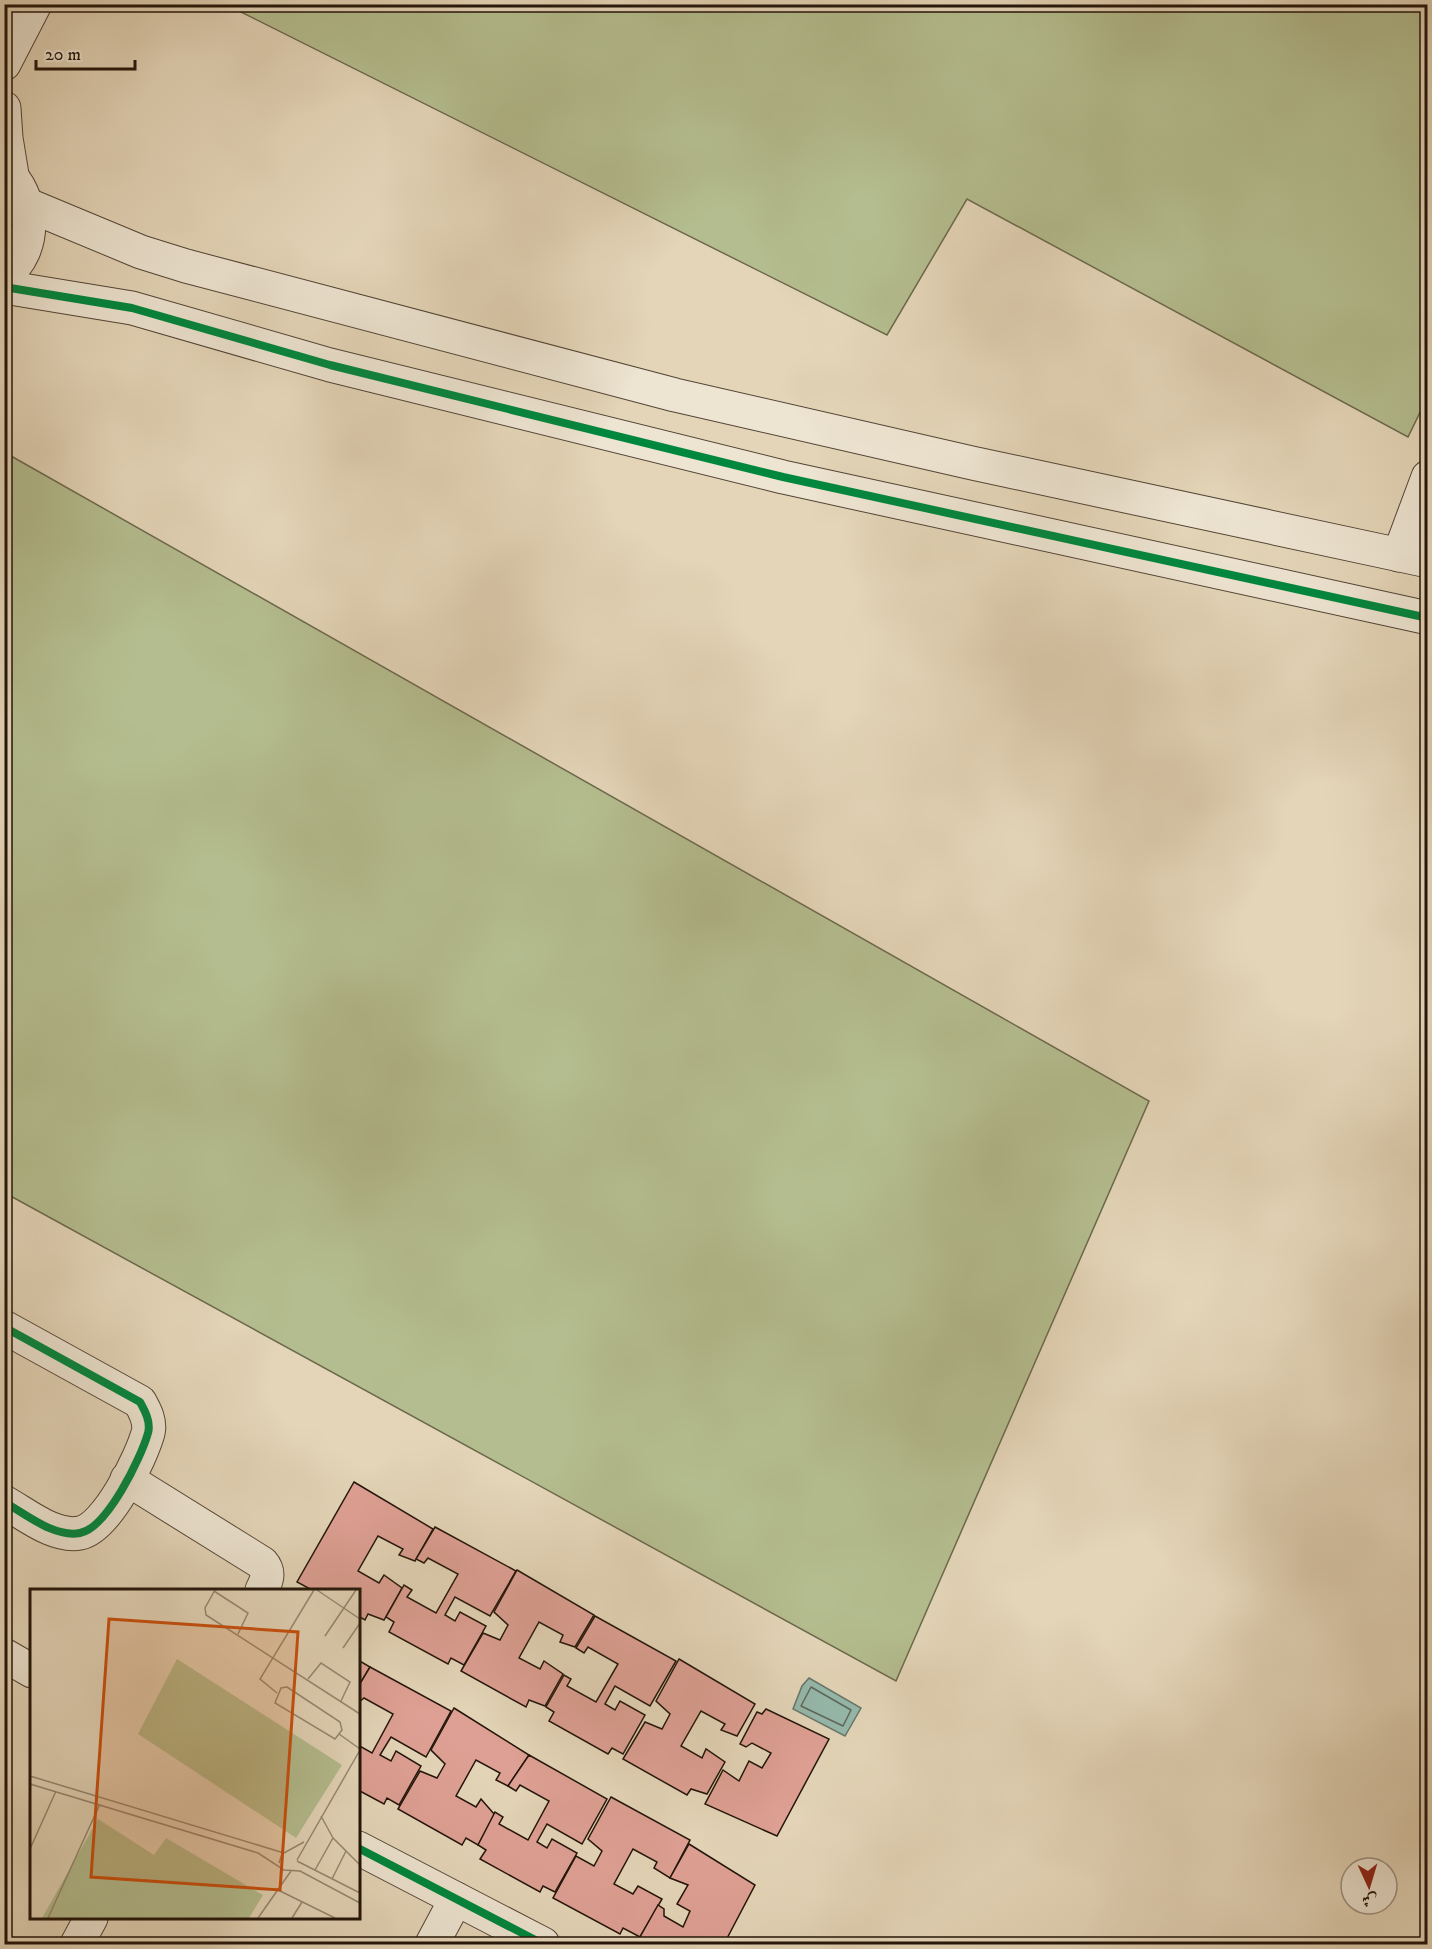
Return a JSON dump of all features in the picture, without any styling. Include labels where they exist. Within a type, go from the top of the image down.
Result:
[{"type":"street","points":[[4,97],[6,63],[27,7]]},
{"type":"street","points":[[4,108],[8,172],[28,205],[30,224],[27,242],[20,259],[4,276]]},
{"type":"street","points":[[28,205],[141,252],[186,266],[675,395],[972,463],[1413,558],[1428,477]]},
{"type":"street","points":[[4,287],[132,308],[330,365],[783,477],[1428,618]]},
{"type":"street","points":[[4,1328],[140,1402],[147,1415],[149,1431],[127,1479],[104,1517],[82,1533],[55,1530],[4,1502]]},
{"type":"street","points":[[127,1479],[262,1563],[267,1569],[262,1589]]},
{"type":"street","points":[[4,1655],[30,1670]]},
{"type":"street","points":[[360,1849],[543,1944]]},
{"type":"street","points":[[432,1944],[456,1899]]},
{"type":"street","points":[[77,1944],[90,1919]]},
{"type":"green space","points":[[227,5],[1427,5],[1427,398],[1408,437],[967,199],[887,335]]},
{"type":"green space","points":[[4,452],[1149,1101],[896,1681],[5,1193]]},
{"type":"water","points":[[809,1678],[861,1708],[845,1736],[793,1709],[802,1686]]},
{"type":"building","points":[[354,1482],[433,1529],[415,1561],[399,1555],[403,1549],[378,1536],[358,1571],[379,1583],[384,1575],[402,1588],[384,1620],[368,1614],[365,1620],[360,1617],[360,1589],[310,1589],[297,1582]]},
{"type":"building","points":[[435,1527],[516,1571],[490,1616],[455,1597],[445,1615],[455,1621],[460,1612],[486,1626],[464,1665],[451,1658],[448,1664],[389,1632],[394,1622],[386,1617],[404,1585],[412,1590],[407,1597],[436,1613],[458,1574],[428,1558],[424,1563],[416,1559]]},
{"type":"building","points":[[517,1570],[594,1615],[575,1647],[560,1642],[563,1635],[539,1622],[519,1658],[540,1669],[544,1661],[563,1674],[545,1706],[529,1700],[526,1707],[461,1671],[483,1633],[500,1640],[508,1625],[494,1612]]},
{"type":"building","points":[[595,1616],[676,1661],[650,1706],[615,1686],[605,1704],[615,1710],[620,1701],[645,1715],[623,1754],[612,1748],[608,1754],[549,1721],[554,1712],[546,1707],[564,1675],[571,1679],[567,1686],[596,1702],[618,1664],[588,1647],[584,1653],[576,1648]]},
{"type":"building","points":[[679,1659],[755,1704],[737,1736],[721,1730],[725,1724],[701,1711],[681,1746],[702,1758],[706,1749],[725,1762],[707,1794],[691,1789],[687,1795],[623,1759],[645,1722],[662,1729],[670,1714],[656,1701]]},
{"type":"building","points":[[360,1661],[370,1667],[360,1684]]},
{"type":"building","points":[[370,1667],[451,1711],[426,1757],[391,1737],[380,1755],[391,1761],[396,1751],[421,1766],[399,1805],[387,1798],[384,1804],[360,1791],[360,1746],[372,1753],[393,1714],[364,1698],[360,1701],[360,1684]]},
{"type":"building","points":[[454,1708],[529,1755],[508,1786],[496,1780],[500,1773],[476,1760],[456,1796],[476,1807],[481,1799],[495,1815],[478,1845],[466,1838],[462,1845],[398,1809],[420,1771],[437,1778],[445,1764],[431,1750]]},
{"type":"building","points":[[766,1709],[829,1739],[777,1836],[705,1804],[723,1770],[739,1781],[749,1761],[762,1768],[771,1753],[752,1743],[746,1747],[740,1744],[757,1712],[762,1714]]},
{"type":"building","points":[[529,1755],[607,1799],[582,1844],[547,1824],[537,1842],[547,1848],[552,1839],[577,1853],[555,1892],[543,1886],[540,1892],[480,1859],[486,1850],[478,1845],[495,1812],[503,1817],[499,1824],[528,1840],[549,1801],[520,1785],[516,1791],[508,1786]]},
{"type":"building","points":[[611,1797],[690,1840],[670,1878],[654,1868],[657,1862],[633,1849],[614,1884],[633,1894],[638,1886],[662,1899],[640,1937],[623,1928],[620,1934],[553,1898],[576,1856],[594,1866],[602,1851],[588,1839]]},
{"type":"building","points":[[689,1844],[755,1885],[724,1944],[644,1944],[646,1941],[640,1937],[658,1905],[664,1909],[664,1916],[683,1927],[690,1911],[677,1904],[688,1885],[670,1878]]},
{"type":"cycle path","points":[[4,287],[132,308],[330,365],[783,477],[1428,618]]},
{"type":"cycle path","points":[[4,1327],[140,1402],[149,1425],[144,1444],[122,1490],[112,1506],[90,1528],[80,1533],[70,1534],[50,1529],[4,1502]]},
{"type":"cycle path","points":[[360,1849],[543,1944]]}]
